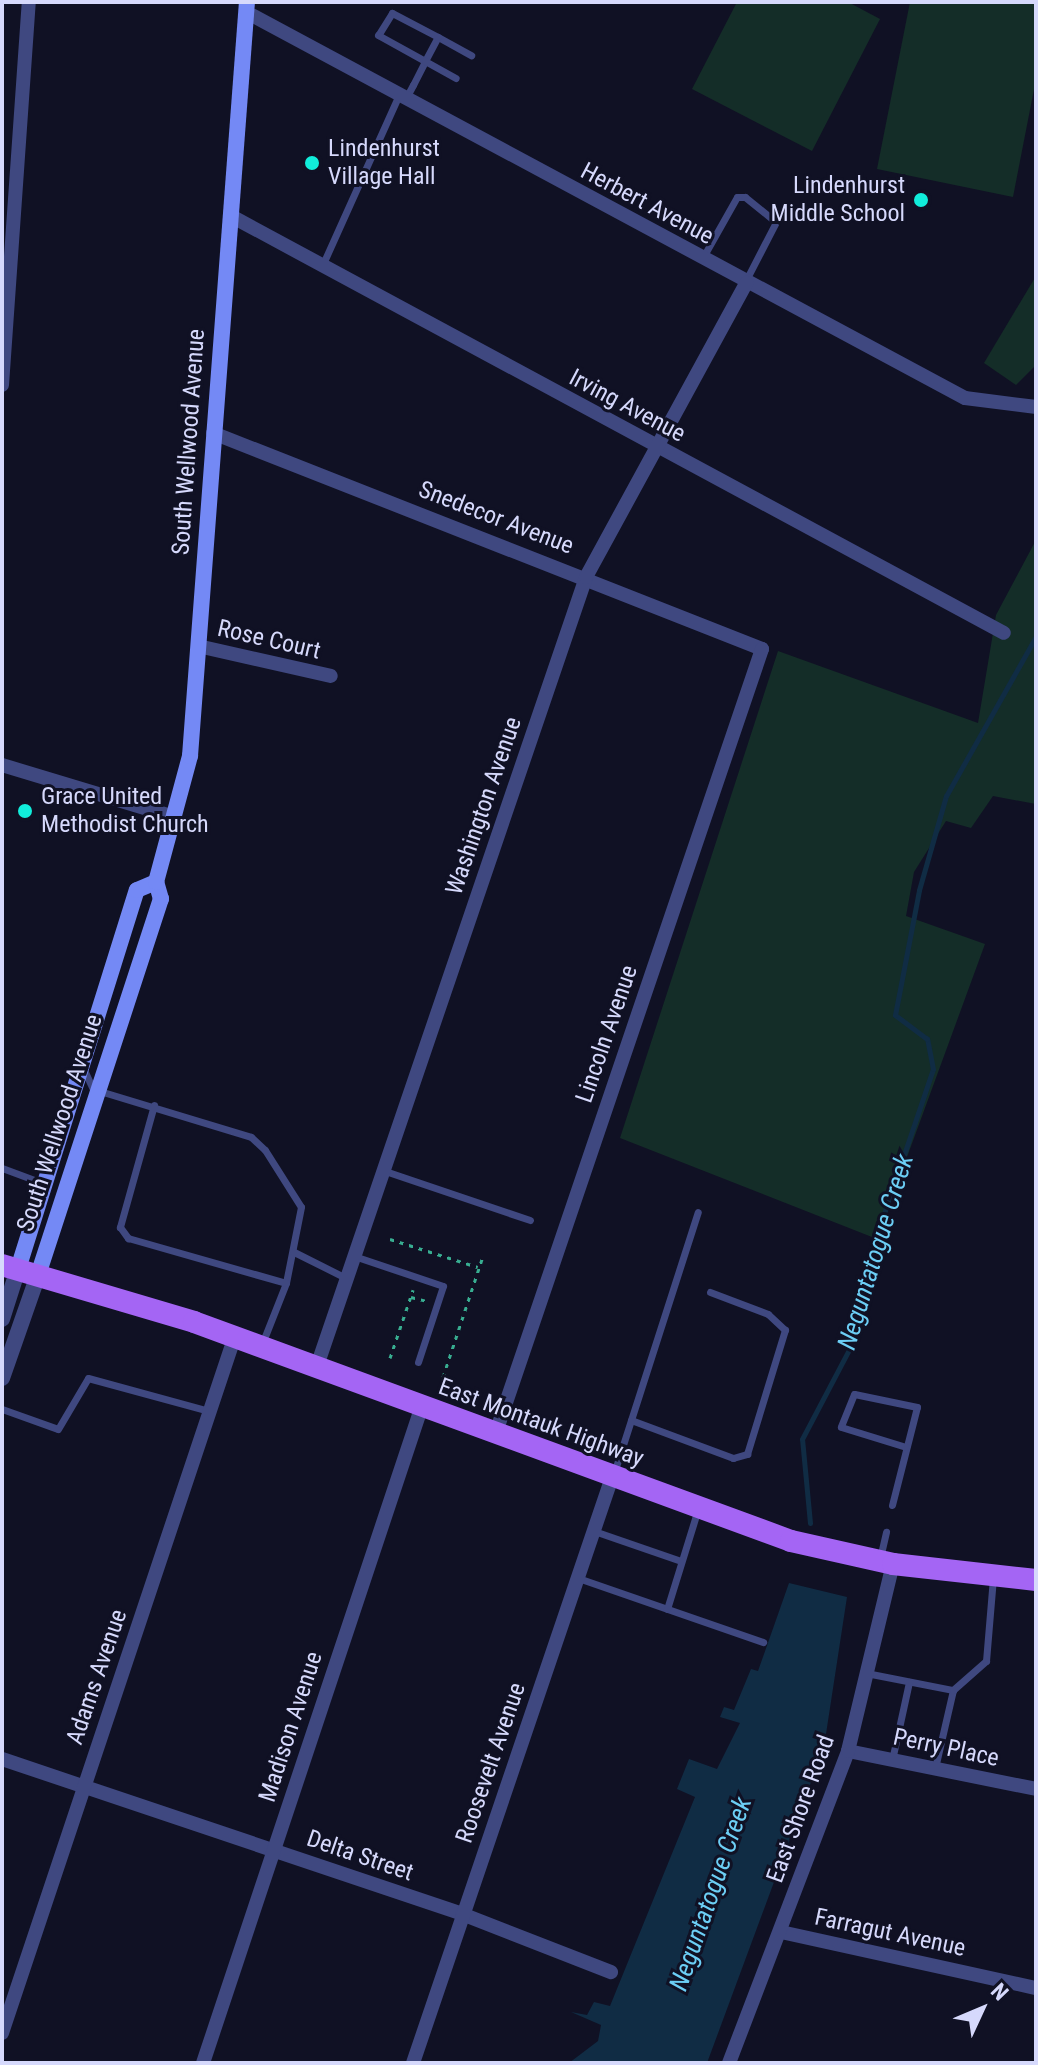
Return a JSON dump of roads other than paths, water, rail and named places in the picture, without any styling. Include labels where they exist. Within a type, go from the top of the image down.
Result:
[{"type":"main road","name":"South Wellwood Avenue","points":[[19,1270],[93,1089],[161,899],[156,882],[190,756],[247,7]]},
{"type":"main road","name":"South Wellwood Avenue","points":[[19,1270],[137,890],[156,882]]},
{"type":"main road","name":"East Montauk Highway","points":[[19,1270],[235,1336],[495,1435],[791,1541],[887,1562],[1036,1580]]},
{"type":"street","points":[[2,385],[29,2]]},
{"type":"street","name":"Herbert Avenue","points":[[247,7],[402,96],[965,398],[1036,407]]},
{"type":"street","name":"Irving Avenue","points":[[231,216],[1004,633]]},
{"type":"street","name":"Washington Avenue","points":[[317,1366],[344,1277],[586,577],[746,283]]},
{"type":"street","name":"Snedecor Avenue","points":[[213,433],[586,577],[762,649]]},
{"type":"street","name":"Rose Court","points":[[198,646],[331,676]]},
{"type":"street","name":"Lincoln Avenue","points":[[495,1435],[762,649]]},
{"type":"street","points":[[2,765],[174,817]]},
{"type":"street","name":"South Wellwood Avenue","points":[[2,1319],[19,1270]]},
{"type":"street","name":"South Wellwood Avenue","points":[[2,1378],[19,1270]]},
{"type":"street","name":"Adams Avenue","points":[[2,2033],[235,1336]]},
{"type":"street","name":"Madison Avenue","points":[[203,2063],[422,1406]]},
{"type":"street","name":"Roosevelt Avenue","points":[[413,2063],[612,1477]]},
{"type":"street","name":"East Shore Road","points":[[729,2063],[848,1751],[887,1562]]},
{"type":"street","name":"Perry Place","points":[[848,1751],[1036,1789]]},
{"type":"street","name":"Delta Street","points":[[2,1759],[462,1914],[611,1972]]},
{"type":"street","name":"Farragut Avenue","points":[[781,1932],[1036,1988]]},
{"type":"lane","points":[[456,78],[378,35],[392,13],[471,55]]},
{"type":"lane","points":[[322,266],[402,96],[438,37]]},
{"type":"lane","points":[[702,259],[737,197],[745,197],[776,222],[746,283]]},
{"type":"lane","points":[[84,1063],[93,1089],[154,1105],[251,1137],[265,1150],[301,1207],[286,1283],[261,1346]]},
{"type":"lane","points":[[154,1105],[120,1227],[128,1238],[286,1283]]},
{"type":"lane","points":[[2,1168],[46,1184]]},
{"type":"lane","points":[[383,1170],[530,1220]]},
{"type":"lane","points":[[612,1477],[698,1212]]},
{"type":"lane","points":[[294,1252],[344,1277]]},
{"type":"lane","points":[[352,1255],[443,1286],[418,1362]]},
{"type":"lane","points":[[631,1420],[733,1458],[747,1454],[785,1330],[768,1314],[710,1292]]},
{"type":"lane","points":[[2,1409],[58,1429],[88,1378],[209,1411]]},
{"type":"lane","points":[[892,1505],[917,1407],[854,1394],[841,1427],[906,1447]]},
{"type":"lane","points":[[667,1609],[698,1508]]},
{"type":"lane","points":[[594,1531],[681,1561]]},
{"type":"lane","points":[[886,1532],[887,1562]]},
{"type":"lane","points":[[935,1768],[953,1690],[986,1661],[993,1575]]},
{"type":"lane","points":[[578,1578],[763,1642]]},
{"type":"lane","points":[[866,1673],[953,1690]]},
{"type":"lane","points":[[892,1760],[909,1682]]},
{"type":"water","points":[[789,1583],[847,1597],[824,1747],[707,2063],[569,2063],[598,2041],[601,2025],[571,2012],[587,2015],[594,2002],[610,2006],[695,1797],[677,1789],[689,1759],[717,1769],[740,1723],[720,1717],[724,1707],[734,1710],[751,1669],[758,1671]]},
{"type":"waterway","name":"Neguntatogue Creek","points":[[1036,340],[1036,347]]},
{"type":"waterway","name":"Neguntatogue Creek","points":[[810,1523],[802,1439],[856,1336],[870,1255],[933,1069],[927,1039],[895,1015],[919,890],[946,796],[1036,636]]},
{"type":"place","name":"Lindenhurst Village Hall","points":[[312,163]]},
{"type":"place","name":"Lindenhurst Middle School","points":[[921,200]]},
{"type":"place","name":"Grace United Methodist Church","points":[[25,811]]}]
